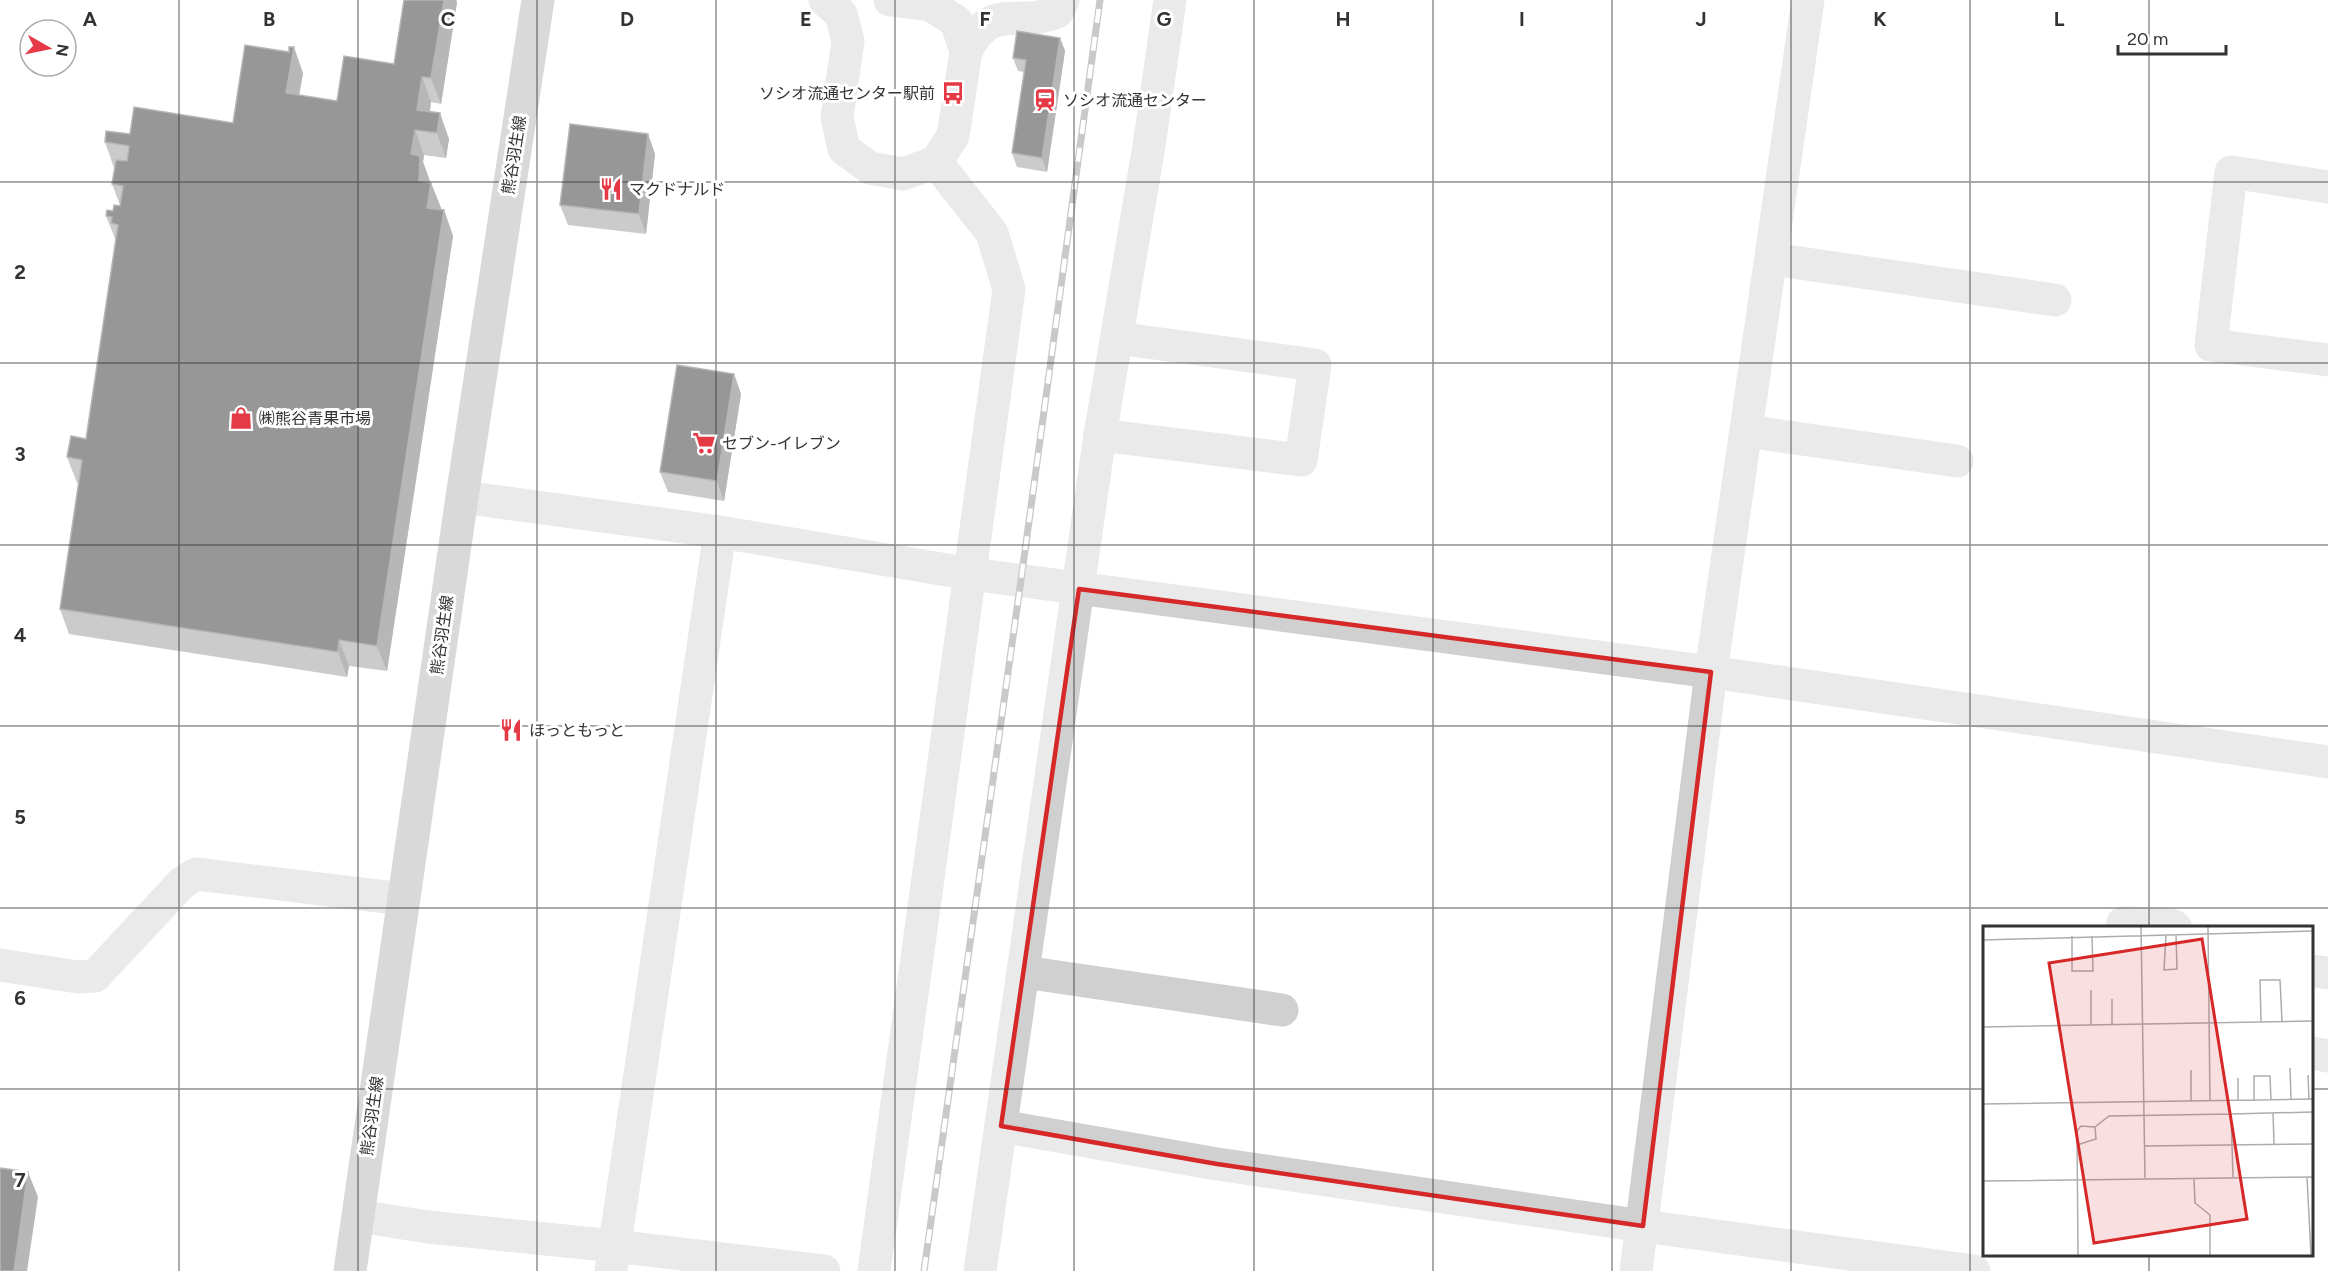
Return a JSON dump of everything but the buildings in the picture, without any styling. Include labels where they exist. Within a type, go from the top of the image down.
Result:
[{"type":"main road","name":"熊谷羽生線","points":[[350,1271],[462,497],[538,0]]},
{"type":"street","points":[[825,0],[841,14],[848,41],[837,117],[844,149],[870,168],[903,174],[936,162],[953,136],[966,51],[974,30],[987,18],[1005,12],[1044,17],[1057,12],[1063,0]]},
{"type":"street","points":[[890,0],[930,5],[956,21],[966,51]]},
{"type":"street","points":[[980,1271],[1100,435],[1149,146],[1170,0]]},
{"type":"street","points":[[1636,1271],[1710,672],[1808,0]]},
{"type":"street","points":[[874,1271],[1009,289],[992,233],[936,162]]},
{"type":"street","points":[[2328,187],[2231,172],[2211,345],[2328,360]]},
{"type":"street","points":[[1772,259],[2055,300]]},
{"type":"street","points":[[1100,435],[1301,460],[1315,365],[1117,338]]},
{"type":"street","points":[[1746,431],[1957,461]]},
{"type":"street","points":[[462,497],[720,532],[971,574],[1710,672],[2328,762]]},
{"type":"street","points":[[612,1258],[720,532]]},
{"type":"street","points":[[0,965],[78,977],[95,976],[182,883],[196,874],[403,899]]},
{"type":"street","points":[[2122,926],[2122,923],[2174,926]]},
{"type":"street","points":[[2313,971],[2328,973]]},
{"type":"street","points":[[1024,972],[1282,1010]]},
{"type":"street","points":[[2313,1053],[2328,1056]]},
{"type":"street","points":[[1001,1126],[1217,1164],[1974,1271]]},
{"type":"street","points":[[358,1216],[612,1258],[824,1271]]},
{"type":"highlighted area","points":[[1079,589],[1711,672],[1643,1226],[1217,1164],[1001,1126]]},
{"type":"railway","points":[[924,1271],[1100,0]]},
{"type":"place","name":"ソシオ流通センター駅前","points":[[953,93]]},
{"type":"place","name":"ソシオ流通センター","points":[[1045,100]]},
{"type":"place","name":"マクドナルド","points":[[611,189]]},
{"type":"place","name":"㈱熊谷青果市場","points":[[241,418]]},
{"type":"place","name":"セブン-イレブン","points":[[704,443]]},
{"type":"place","name":"ほっともっと","points":[[511,730]]}]
